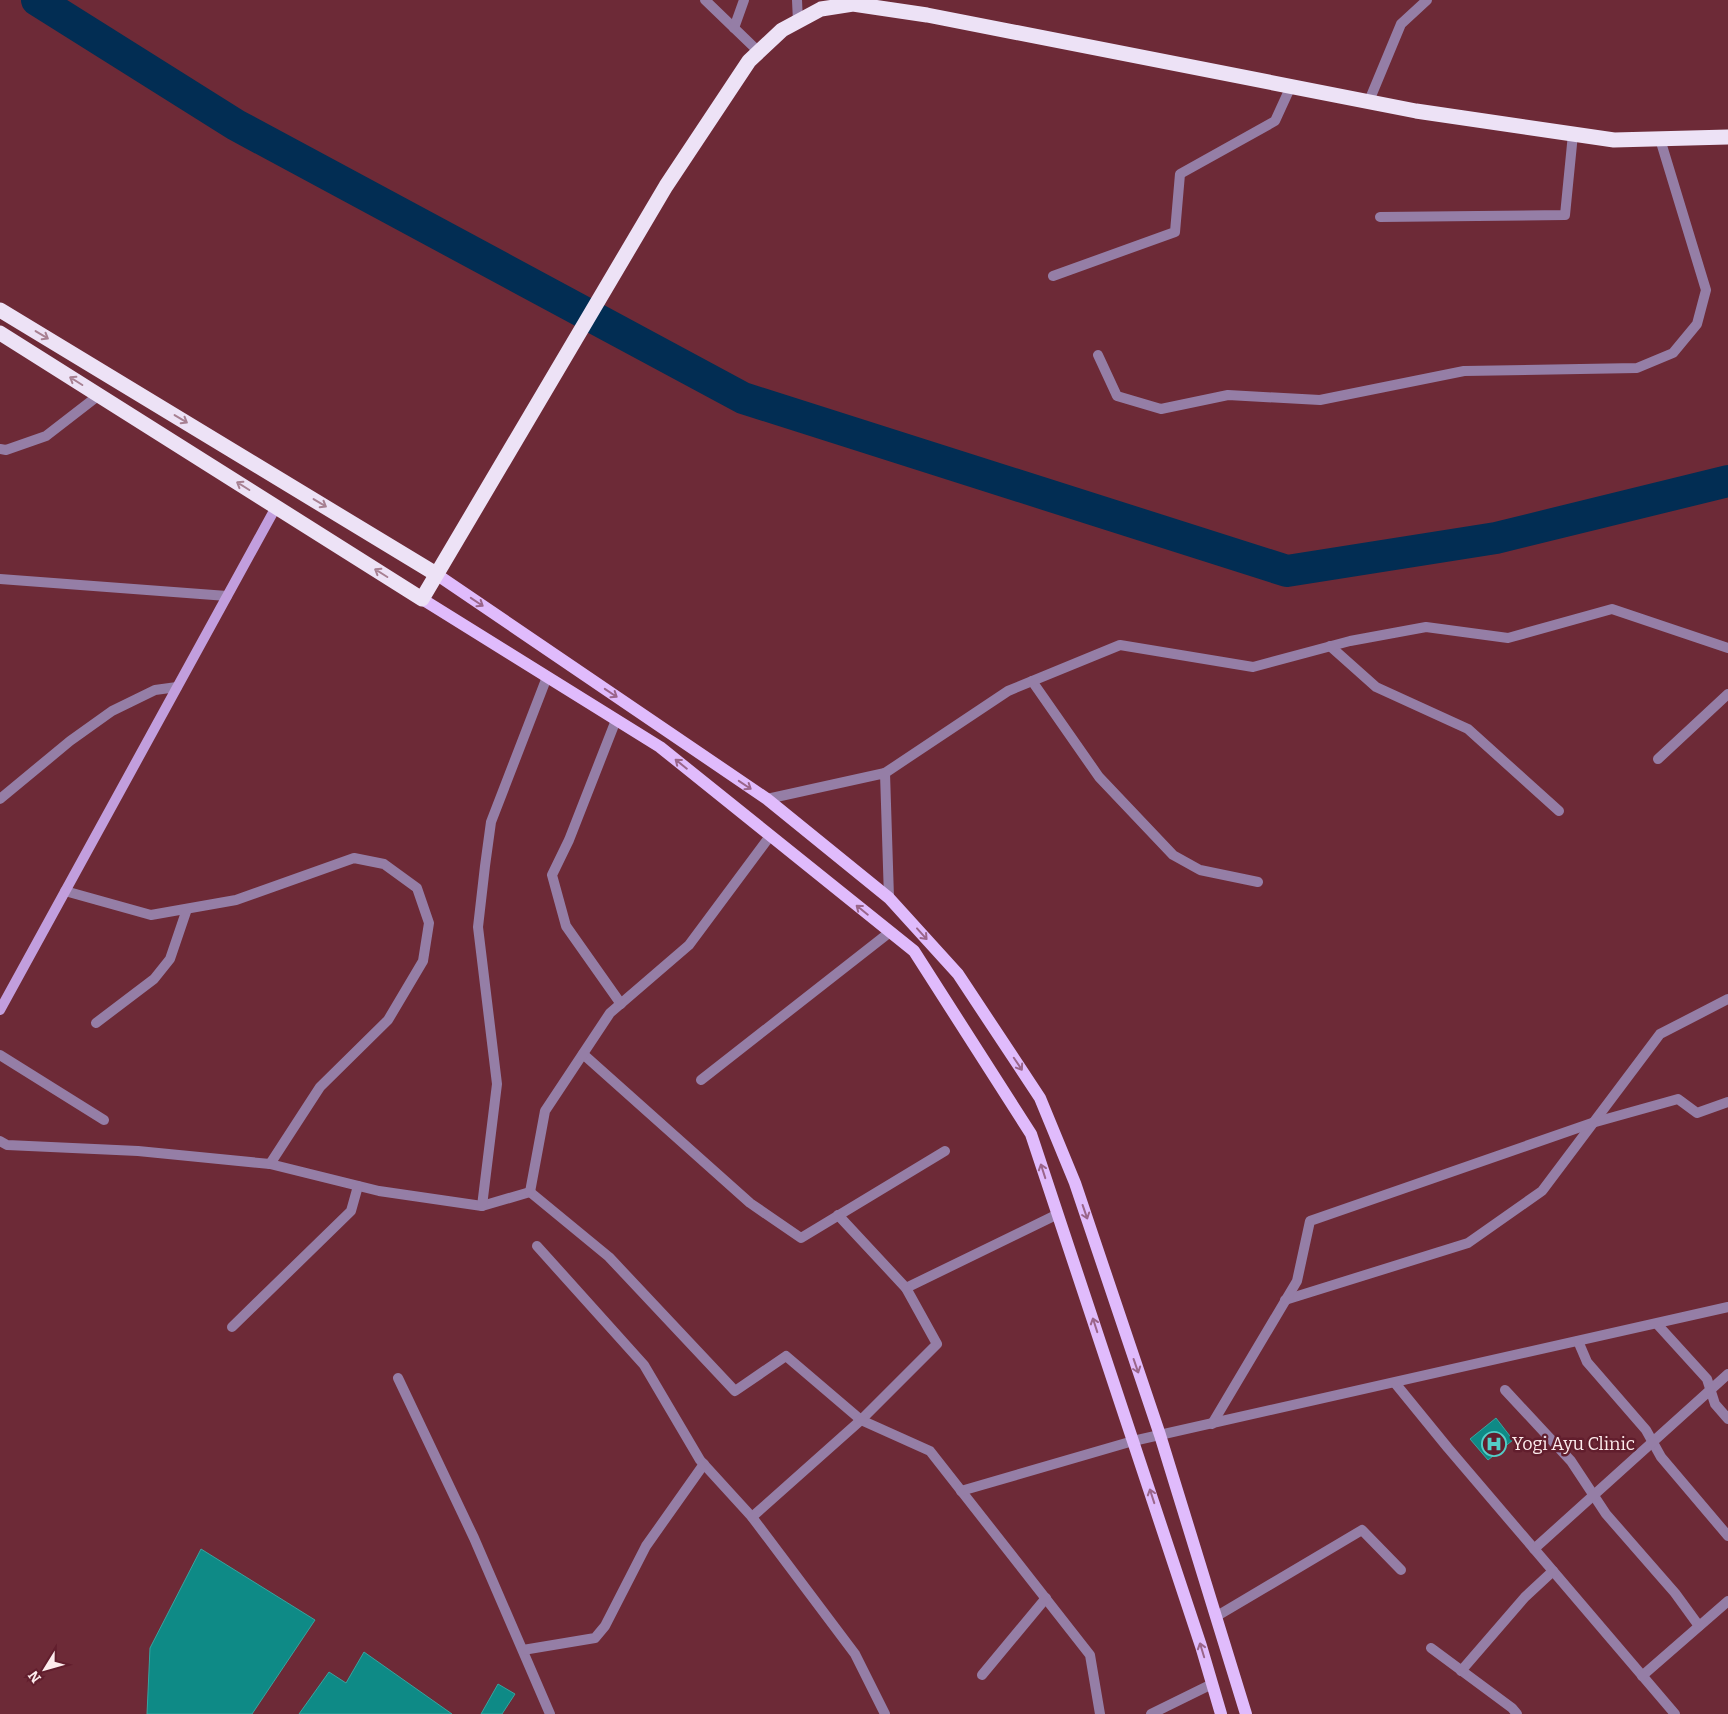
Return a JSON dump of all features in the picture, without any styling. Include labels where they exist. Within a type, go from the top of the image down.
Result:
[{"type":"highway","points":[[0,333],[422,598],[666,186],[748,61],[782,30],[821,9],[853,4],[927,15],[1416,110],[1614,140],[1728,137]]},
{"type":"highway","points":[[0,310],[436,574]]},
{"type":"main road","points":[[436,574],[767,799],[889,898],[958,974],[1040,1098],[1075,1183],[1160,1436],[1246,1714]]},
{"type":"main road","points":[[422,598],[660,747],[914,951],[1031,1134],[1201,1646],[1221,1714]]},
{"type":"street","points":[[705,0],[759,52]]},
{"type":"street","points":[[734,28],[744,0]]},
{"type":"street","points":[[796,0],[798,22]]},
{"type":"street","points":[[1369,101],[1401,24],[1427,0]]},
{"type":"street","points":[[1053,276],[1175,232],[1180,174],[1275,122],[1291,86]]},
{"type":"street","points":[[1380,217],[1564,215],[1573,134]]},
{"type":"street","points":[[1098,355],[1117,396],[1160,409],[1228,395],[1320,400],[1464,371],[1637,368],[1673,353],[1697,324],[1706,290],[1660,139]]},
{"type":"street","points":[[0,449],[6,450],[46,436],[99,395]]},
{"type":"street","points":[[0,1010],[276,507]]},
{"type":"street","points":[[0,579],[227,596]]},
{"type":"street","points":[[767,799],[886,773],[1008,691],[1120,645],[1253,667],[1350,641],[1426,627],[1508,638],[1612,609],[1728,648]]},
{"type":"street","points":[[1330,646],[1376,687],[1468,729],[1559,811]]},
{"type":"street","points":[[482,1206],[497,1084],[478,927],[485,866],[491,822],[547,677]]},
{"type":"street","points":[[1032,681],[1099,777],[1173,855],[1200,870],[1258,882]]},
{"type":"street","points":[[0,799],[70,741],[112,711],[155,690],[177,687]]},
{"type":"street","points":[[1658,758],[1728,694]]},
{"type":"street","points":[[616,720],[569,840],[552,875],[566,926],[621,1004]]},
{"type":"street","points":[[886,773],[889,898]]},
{"type":"street","points":[[530,1192],[545,1111],[583,1054],[610,1014],[689,945],[770,836]]},
{"type":"street","points":[[65,891],[151,915],[236,900],[354,858],[384,864],[417,888],[429,923],[423,961],[388,1020],[320,1087],[270,1164]]},
{"type":"street","points":[[96,1023],[154,979],[170,959],[188,909]]},
{"type":"street","points":[[702,1080],[890,932]]},
{"type":"street","points":[[1285,1300],[1468,1244],[1542,1191],[1660,1034],[1728,999]]},
{"type":"street","points":[[583,1054],[750,1203],[802,1238],[945,1151]]},
{"type":"street","points":[[0,1055],[104,1120]]},
{"type":"street","points":[[1212,1424],[1297,1281],[1310,1221],[1592,1123],[1678,1099],[1697,1113],[1728,1102]]},
{"type":"street","points":[[0,1141],[7,1145],[138,1151],[270,1164],[379,1191],[482,1206],[530,1192]]},
{"type":"street","points":[[232,1327],[351,1211],[358,1186]]},
{"type":"street","points":[[530,1192],[609,1257],[735,1391],[786,1356],[861,1420],[930,1451],[1090,1655],[1100,1714]]},
{"type":"street","points":[[906,1288],[1058,1214]]},
{"type":"street","points":[[752,1517],[861,1420],[937,1344],[906,1288],[838,1216]]},
{"type":"street","points":[[537,1246],[644,1365],[704,1464],[752,1517],[854,1654],[885,1714]]},
{"type":"street","points":[[961,1491],[1133,1441],[1728,1307]]},
{"type":"street","points":[[1657,1324],[1706,1379],[1715,1404],[1728,1419]]},
{"type":"street","points":[[1578,1341],[1587,1362],[1646,1430],[1661,1457],[1728,1536]]},
{"type":"street","points":[[1534,1548],[1728,1374]]},
{"type":"street","points":[[398,1378],[474,1538],[550,1714]]},
{"type":"street","points":[[1394,1383],[1674,1714]]},
{"type":"street","points":[[1505,1390],[1571,1461],[1606,1514],[1675,1593],[1699,1626]]},
{"type":"street","points":[[523,1650],[595,1638],[605,1626],[646,1546],[704,1464]]},
{"type":"street","points":[[1216,1616],[1362,1530],[1402,1570]]},
{"type":"street","points":[[1461,1671],[1525,1596],[1553,1571]]},
{"type":"street","points":[[982,1675],[1046,1598]]},
{"type":"street","points":[[1642,1676],[1728,1601]]},
{"type":"street","points":[[1431,1648],[1518,1714]]},
{"type":"street","points":[[1150,1714],[1212,1684]]},
{"type":"building","points":[[1496,1418],[1513,1440],[1488,1460],[1470,1439]]},
{"type":"building","points":[[201,1549],[315,1620],[252,1714],[147,1714],[150,1648]]},
{"type":"building","points":[[364,1652],[452,1714],[299,1714],[329,1672],[346,1683]]},
{"type":"building","points":[[498,1684],[515,1694],[502,1714],[481,1714]]},
{"type":"waterway","points":[[37,0],[236,125],[743,398],[1287,571],[1496,538],[1728,481]]},
{"type":"place","name":"Yogi Ayu Clinic","points":[[1494,1444]]}]
